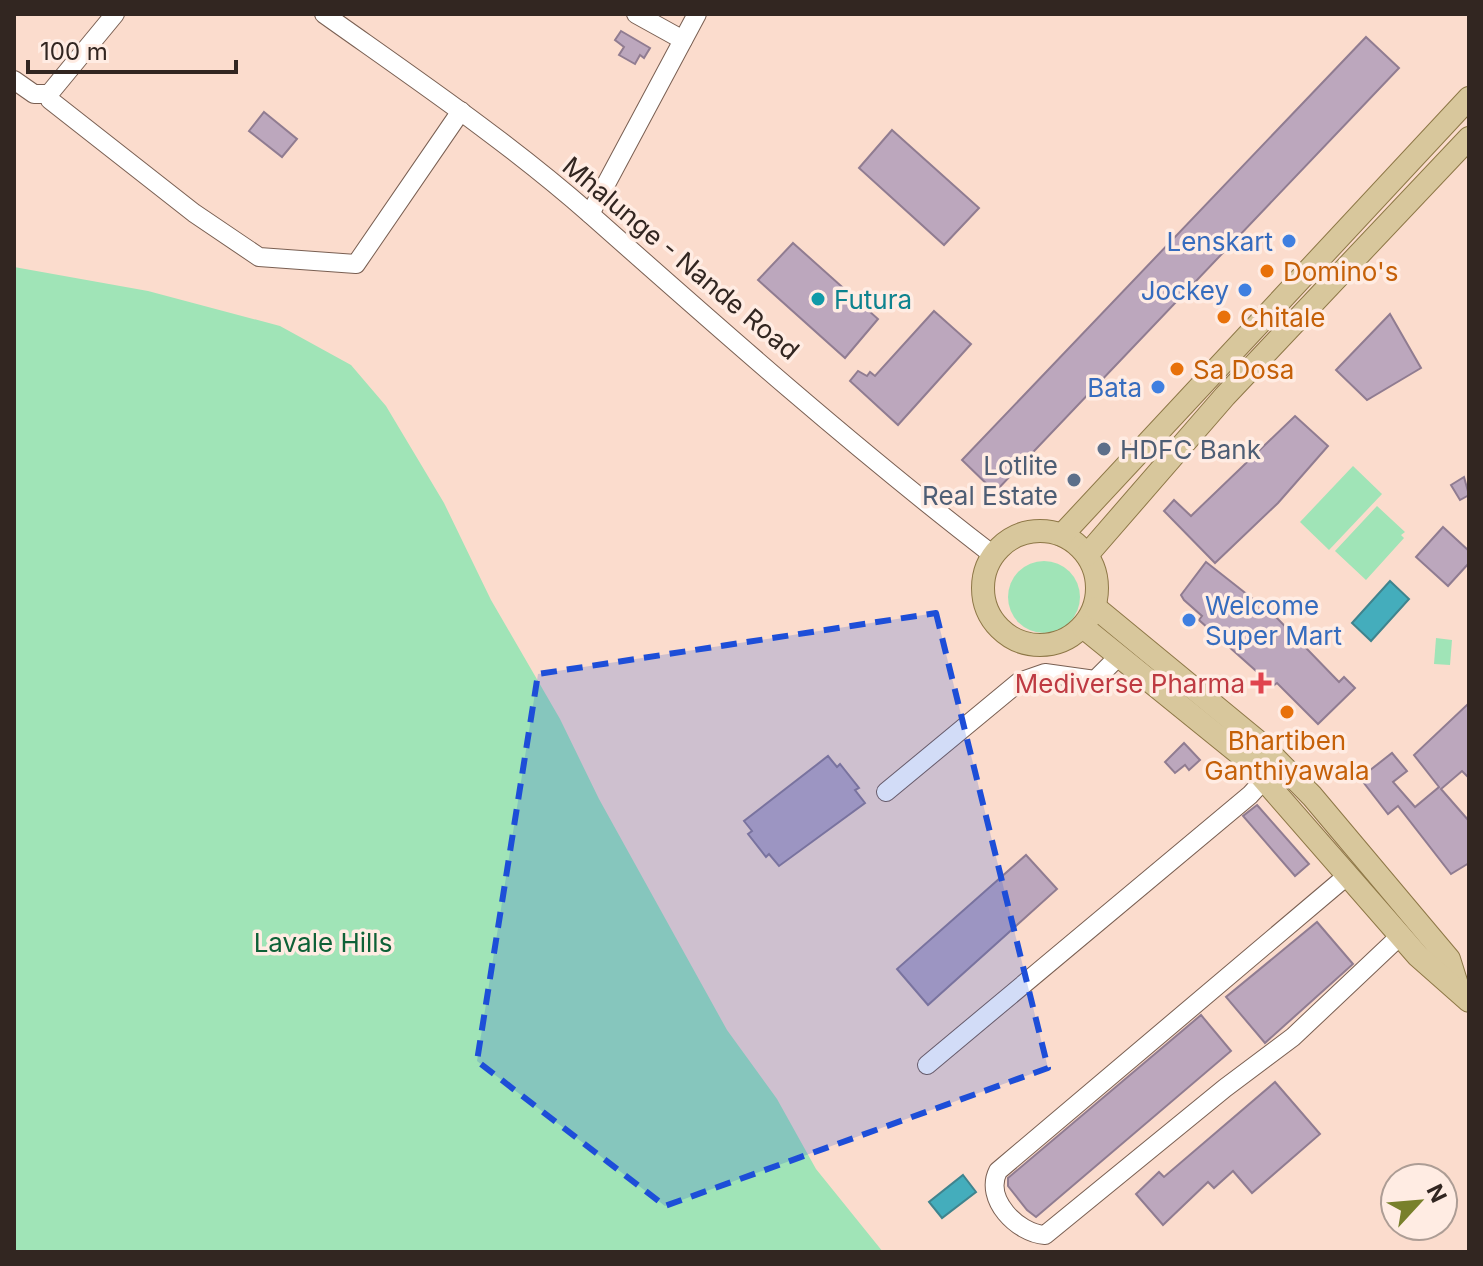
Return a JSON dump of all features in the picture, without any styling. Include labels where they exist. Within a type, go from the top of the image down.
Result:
[{"type":"main road","points":[[1062,535],[1469,98]]},
{"type":"main road","points":[[1087,555],[1225,396],[1469,138]]},
{"type":"main road","points":[[1043,531],[1062,535],[1087,555],[1095,573],[1096,608],[1083,627],[1068,639],[1050,645],[1030,645],[1012,639],[997,627],[987,610],[982,591],[984,572],[993,555],[1006,541],[1024,533],[1043,531]]},
{"type":"main road","points":[[1096,608],[1272,771],[1348,875],[1400,936],[1435,974],[1464,996]]},
{"type":"main road","points":[[1083,627],[1246,759],[1312,796],[1449,959],[1464,996]]},
{"type":"street","points":[[115,14],[49,94],[50,100],[235,243],[259,257],[280,261],[356,264],[362,260],[461,111]]},
{"type":"street","name":"Mhalunge - Nande Road","points":[[324,14],[461,111],[590,214],[908,490],[993,555]]},
{"type":"street","points":[[636,14],[683,40]]},
{"type":"street","points":[[590,214],[697,14]]},
{"type":"street","points":[[14,80],[34,94],[49,94]]},
{"type":"street","points":[[886,792],[1019,682],[1045,673],[1095,680],[1118,657]]},
{"type":"street","points":[[927,1065],[1250,795],[1272,771]]},
{"type":"street","points":[[1348,875],[998,1171],[993,1181],[993,1194],[1018,1225],[1029,1234],[1045,1235],[1225,1088],[1293,1037],[1400,936]]},
{"type":"highlighted area","points":[[936,613],[1048,1068],[665,1206],[477,1061],[538,674]]},
{"type":"green space","name":"Lavale Hills","points":[[14,267],[148,291],[280,326],[351,365],[386,406],[444,503],[491,600],[560,719],[599,799],[727,1030],[777,1099],[816,1169],[883,1252],[14,1252]]},
{"type":"green space","points":[[1353,466],[1382,494],[1329,550],[1300,522]]},
{"type":"green space","points":[[1377,506],[1405,532],[1401,535],[1404,538],[1366,580],[1335,551]]},
{"type":"green space","points":[[1044,561],[1064,567],[1074,577],[1080,597],[1074,617],[1064,627],[1044,633],[1024,627],[1014,617],[1008,597],[1014,577],[1024,567]]},
{"type":"green space","points":[[1436,638],[1452,640],[1450,665],[1434,664]]},
{"type":"water","points":[[1390,581],[1409,599],[1371,641],[1352,623]]},
{"type":"water","points":[[963,1175],[976,1192],[942,1218],[929,1202]]},
{"type":"building","points":[[621,31],[650,48],[644,58],[640,55],[635,64],[619,55],[624,47],[615,40]]},
{"type":"building","points":[[1366,37],[1399,68],[995,492],[962,460]]},
{"type":"building","points":[[264,112],[297,139],[282,157],[249,131]]},
{"type":"building","points":[[892,130],[979,208],[944,245],[859,168]]},
{"type":"building","name":"Futura","points":[[793,243],[878,319],[845,358],[758,280]]},
{"type":"building","points":[[934,311],[971,344],[898,425],[850,381],[858,371],[867,376],[870,372],[875,376]]},
{"type":"building","points":[[1390,314],[1421,368],[1367,400],[1336,370]]},
{"type":"building","points":[[1295,416],[1328,446],[1278,503],[1215,563],[1164,511],[1174,500],[1191,516]]},
{"type":"building","points":[[1464,477],[1469,495],[1460,500],[1451,485]]},
{"type":"building","points":[[1443,527],[1469,551],[1469,563],[1448,586],[1416,557]]},
{"type":"building","points":[[1206,562],[1277,618],[1339,682],[1344,677],[1355,688],[1318,724],[1277,683],[1273,686],[1199,620],[1202,616],[1184,600],[1181,595]]},
{"type":"building","points":[[1469,703],[1469,778],[1462,771],[1441,789],[1469,821],[1469,863],[1451,874],[1398,806],[1388,814],[1360,778],[1392,753],[1407,771],[1393,782],[1415,807],[1439,787],[1414,755]]},
{"type":"building","points":[[1184,743],[1200,760],[1189,770],[1185,765],[1175,773],[1165,762]]},
{"type":"building","points":[[828,756],[837,767],[840,764],[859,788],[855,790],[865,803],[779,866],[769,854],[766,857],[748,834],[752,831],[744,821]]},
{"type":"building","points":[[1257,805],[1309,864],[1295,876],[1243,816]]},
{"type":"building","points":[[1026,855],[1057,889],[928,1005],[897,969]]},
{"type":"building","points":[[1317,922],[1353,964],[1265,1043],[1226,997]]},
{"type":"building","points":[[1201,1015],[1231,1051],[1036,1217],[1027,1210],[1008,1186],[1008,1178]]},
{"type":"building","points":[[1275,1082],[1320,1134],[1252,1193],[1233,1171],[1214,1188],[1208,1182],[1163,1225],[1136,1194],[1159,1172],[1164,1177]]},
{"type":"place","name":"Lenskart","points":[[1289,241]]},
{"type":"place","name":"Domino's","points":[[1267,271]]},
{"type":"place","name":"Jockey","points":[[1245,290]]},
{"type":"place","name":"Futura","points":[[818,299]]},
{"type":"place","name":"Chitale","points":[[1224,317]]},
{"type":"place","name":"Sa Dosa","points":[[1177,369]]},
{"type":"place","name":"Bata","points":[[1158,387]]},
{"type":"place","name":"HDFC Bank","points":[[1104,449]]},
{"type":"place","name":"Lotlite Real Estate","points":[[1074,480]]},
{"type":"place","name":"Welcome Super Mart","points":[[1189,620]]},
{"type":"place","name":"Mediverse Pharma","points":[[1261,683]]},
{"type":"place","name":"Bhartiben Ganthiyawala","points":[[1287,712]]}]
